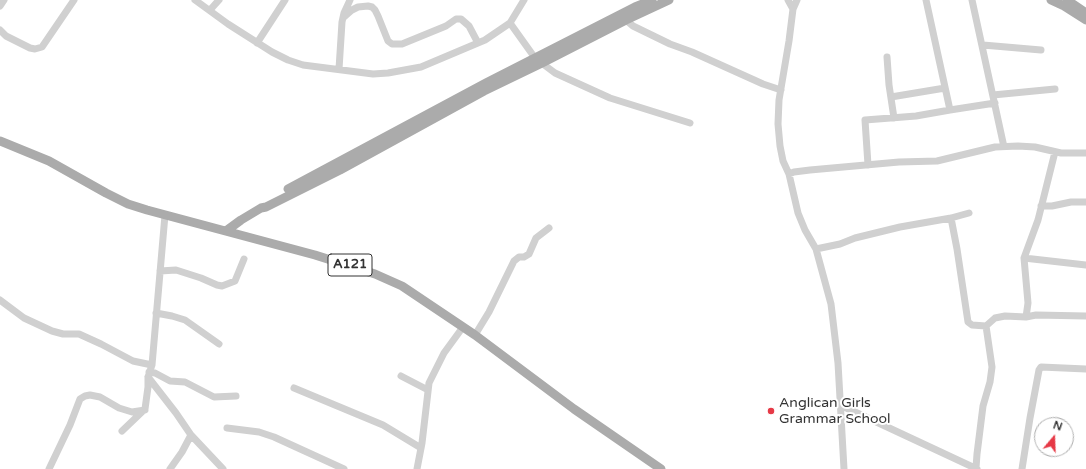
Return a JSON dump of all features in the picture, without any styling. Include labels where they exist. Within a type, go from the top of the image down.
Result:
[{"type":"main road","points":[[226,231],[262,208],[340,170],[539,61],[638,3],[652,0]]},
{"type":"main road","points":[[539,61],[669,0]]},
{"type":"main road","points":[[1051,0],[1064,6],[1086,20]]},
{"type":"main road","points":[[1067,0],[1086,12]]},
{"type":"main road","name":"A121","points":[[0,141],[49,161],[118,199],[147,210],[315,255],[385,278],[402,286],[463,327],[574,409],[661,469]]},
{"type":"street","points":[[0,6],[4,0]]},
{"type":"street","points":[[0,30],[6,36],[30,48],[42,48],[74,0]]},
{"type":"street","points":[[195,0],[257,43],[272,52],[303,65],[373,74],[422,67],[478,43],[510,23],[524,0]]},
{"type":"street","points":[[210,10],[219,0]]},
{"type":"street","points":[[257,43],[285,0]]},
{"type":"street","points":[[339,69],[343,18],[350,0]]},
{"type":"street","points":[[788,0],[793,10]]},
{"type":"street","points":[[797,0],[793,10],[778,112],[780,146],[783,161],[789,174],[798,213],[805,230],[816,249],[831,304],[844,469]]},
{"type":"street","points":[[926,0],[950,110]]},
{"type":"street","points":[[972,0],[974,15],[983,45],[1004,147]]},
{"type":"street","points":[[343,18],[358,7],[372,7],[378,16],[388,41],[392,44],[402,44],[446,26],[456,20],[462,19],[469,26],[478,43]]},
{"type":"street","points":[[626,20],[633,26],[670,44],[704,57],[733,72],[781,90]]},
{"type":"street","points":[[510,23],[539,61],[554,73],[598,93],[690,123]]},
{"type":"street","points":[[983,45],[1041,50]]},
{"type":"street","points":[[887,58],[894,118]]},
{"type":"street","points":[[891,97],[945,88]]},
{"type":"street","points":[[868,165],[865,120],[916,116],[950,110],[994,99],[1055,89]]},
{"type":"street","points":[[789,174],[810,170],[937,161],[995,147],[1018,146],[1061,153],[1086,153]]},
{"type":"street","points":[[1026,317],[1028,303],[1024,258],[1038,220],[1055,152]]},
{"type":"street","points":[[1041,206],[1052,206],[1071,202],[1086,202]]},
{"type":"street","points":[[816,249],[840,244],[855,238],[900,227],[951,218],[969,213]]},
{"type":"street","points":[[122,431],[145,410],[165,215]]},
{"type":"street","points":[[951,218],[968,322],[972,325],[986,326],[995,318],[1005,316],[1086,316]]},
{"type":"street","points":[[475,336],[489,312],[514,261],[519,257],[524,257],[529,254],[536,238],[549,228]]},
{"type":"street","points":[[1024,258],[1086,265]]},
{"type":"street","points":[[160,271],[176,270],[222,286],[235,281],[244,259]]},
{"type":"street","points":[[0,300],[24,318],[52,331],[63,334],[78,334],[101,344],[170,381],[185,382],[214,397],[236,396]]},
{"type":"street","points":[[156,313],[185,320],[219,344]]},
{"type":"street","points":[[840,405],[977,469],[977,454],[984,406],[992,367],[986,326]]},
{"type":"street","points":[[417,469],[429,383],[440,360],[463,327]]},
{"type":"street","points":[[1022,469],[1039,370],[1041,367],[1086,369]]},
{"type":"street","points":[[149,371],[191,435],[223,469]]},
{"type":"street","points":[[401,376],[428,390]]},
{"type":"street","points":[[294,388],[383,425],[421,448]]},
{"type":"street","points":[[49,469],[70,426],[80,399],[90,395],[100,397],[119,408],[132,412],[145,410]]},
{"type":"street","points":[[227,428],[259,432],[274,437],[344,469]]},
{"type":"street","points":[[170,469],[182,452],[191,435]]},
{"type":"place","name":"Anglican Girls Grammar School","points":[[771,411]]}]
